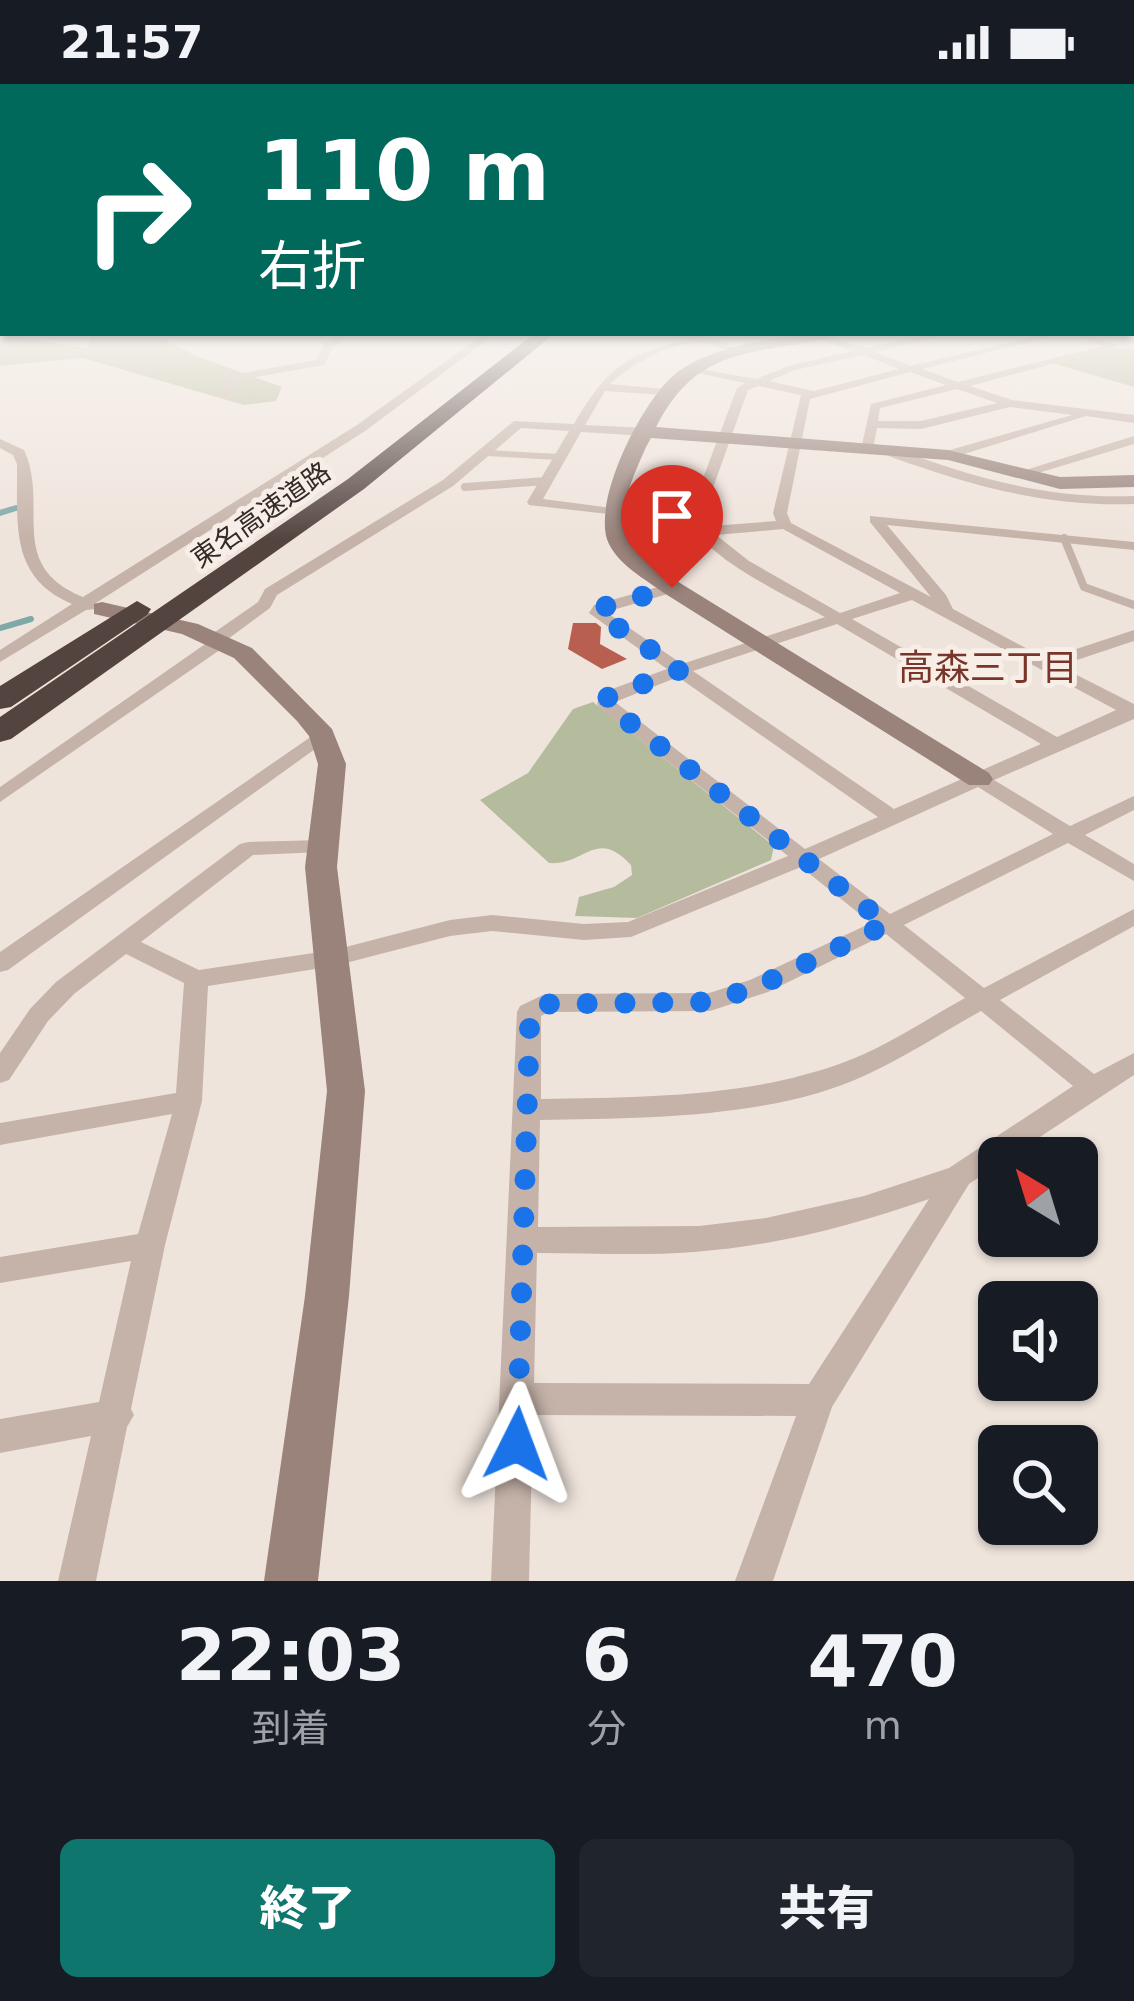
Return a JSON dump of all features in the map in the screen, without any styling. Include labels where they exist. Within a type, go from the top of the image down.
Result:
[{"type":"highway","name":"東名高速道路","points":[[0,700],[327,479],[432,400]]},
{"type":"highway","name":"東名高速道路","points":[[0,732],[356,484],[462,400]]},
{"type":"street","points":[[0,657],[92,607],[400,400]]},
{"type":"street","points":[[593,400],[534,502],[612,512]]},
{"type":"street","points":[[661,400],[612,512],[616,538],[625,551],[672,588],[1134,874]]},
{"type":"street","points":[[735,400],[698,510],[704,531],[744,564],[1056,744]]},
{"type":"street","points":[[785,525],[780,513],[805,400]]},
{"type":"street","points":[[877,450],[871,424],[875,406],[900,400]]},
{"type":"street","points":[[1000,400],[1134,418]]},
{"type":"street","points":[[871,424],[921,425],[1010,403]]},
{"type":"street","points":[[948,455],[1093,412]]},
{"type":"street","points":[[0,796],[210,636],[291,579],[428,496],[488,453],[518,424],[948,455],[1079,484],[1134,481]]},
{"type":"street","points":[[1020,474],[1134,440]]},
{"type":"street","points":[[0,443],[19,453],[23,545],[48,586],[92,607],[210,636],[243,653],[322,735],[332,764],[322,846],[346,1091],[327,1296],[291,1581]]},
{"type":"street","points":[[877,450],[1036,496],[1134,500]]},
{"type":"street","points":[[941,610],[945,608],[940,598],[875,519],[1134,545]]},
{"type":"street","points":[[616,538],[785,525],[1133,711]]},
{"type":"street","points":[[672,588],[600,608],[598,614],[893,818]]},
{"type":"street","points":[[910,595],[680,670],[608,697],[606,704],[1092,1088]]},
{"type":"street","points":[[1044,665],[1134,635]]},
{"type":"street","points":[[124,943],[196,979],[334,958],[450,928],[492,923],[584,932],[631,929],[1133,711]]},
{"type":"street","points":[[0,964],[322,735]]},
{"type":"street","points":[[510,1581],[530,1012],[545,1004],[710,1002],[759,986],[1134,802]]},
{"type":"street","points":[[0,1073],[52,1001],[248,849],[322,846]]},
{"type":"street","points":[[527,1110],[713,1105],[773,1095],[856,1070],[1134,916]]},
{"type":"street","points":[[77,1581],[150,1245],[189,1101],[196,979]]},
{"type":"street","points":[[523,1240],[696,1240],[785,1228],[890,1203],[959,1175],[1134,1063]]},
{"type":"street","points":[[0,1134],[189,1101]]},
{"type":"street","points":[[754,1581],[818,1400],[959,1175]]},
{"type":"street","points":[[0,1270],[150,1245]]},
{"type":"street","points":[[519,1399],[818,1400]]},
{"type":"street","points":[[0,1436],[116,1415]]},
{"type":"lane","points":[[488,453],[559,458]]},
{"type":"lane","points":[[498,472],[546,481]]},
{"type":"lane","points":[[465,488],[524,479]]},
{"type":"lane","points":[[1064,538],[1078,582],[1087,593],[1134,605]]},
{"type":"green space","points":[[226,400],[276,400],[276,401],[244,405]]},
{"type":"green space","points":[[593,702],[774,846],[771,860],[637,918],[575,916],[579,897],[614,887],[632,875],[631,865],[619,854],[599,848],[549,863],[480,800],[528,773],[573,709]]},
{"type":"building","points":[[573,623],[596,623],[601,627],[600,644],[627,659],[602,669],[568,649]]},
{"type":"waterway","points":[[0,513],[16,508]]},
{"type":"waterway","points":[[0,628],[31,619]]},
{"type":"district","name":"高森三丁目","points":[[988,667]]},
{"type":"route","points":[[517,1444],[530,1012],[545,1004],[710,1002],[759,986],[887,924],[606,704],[608,697],[680,670],[598,614],[600,608],[672,588]]}]
